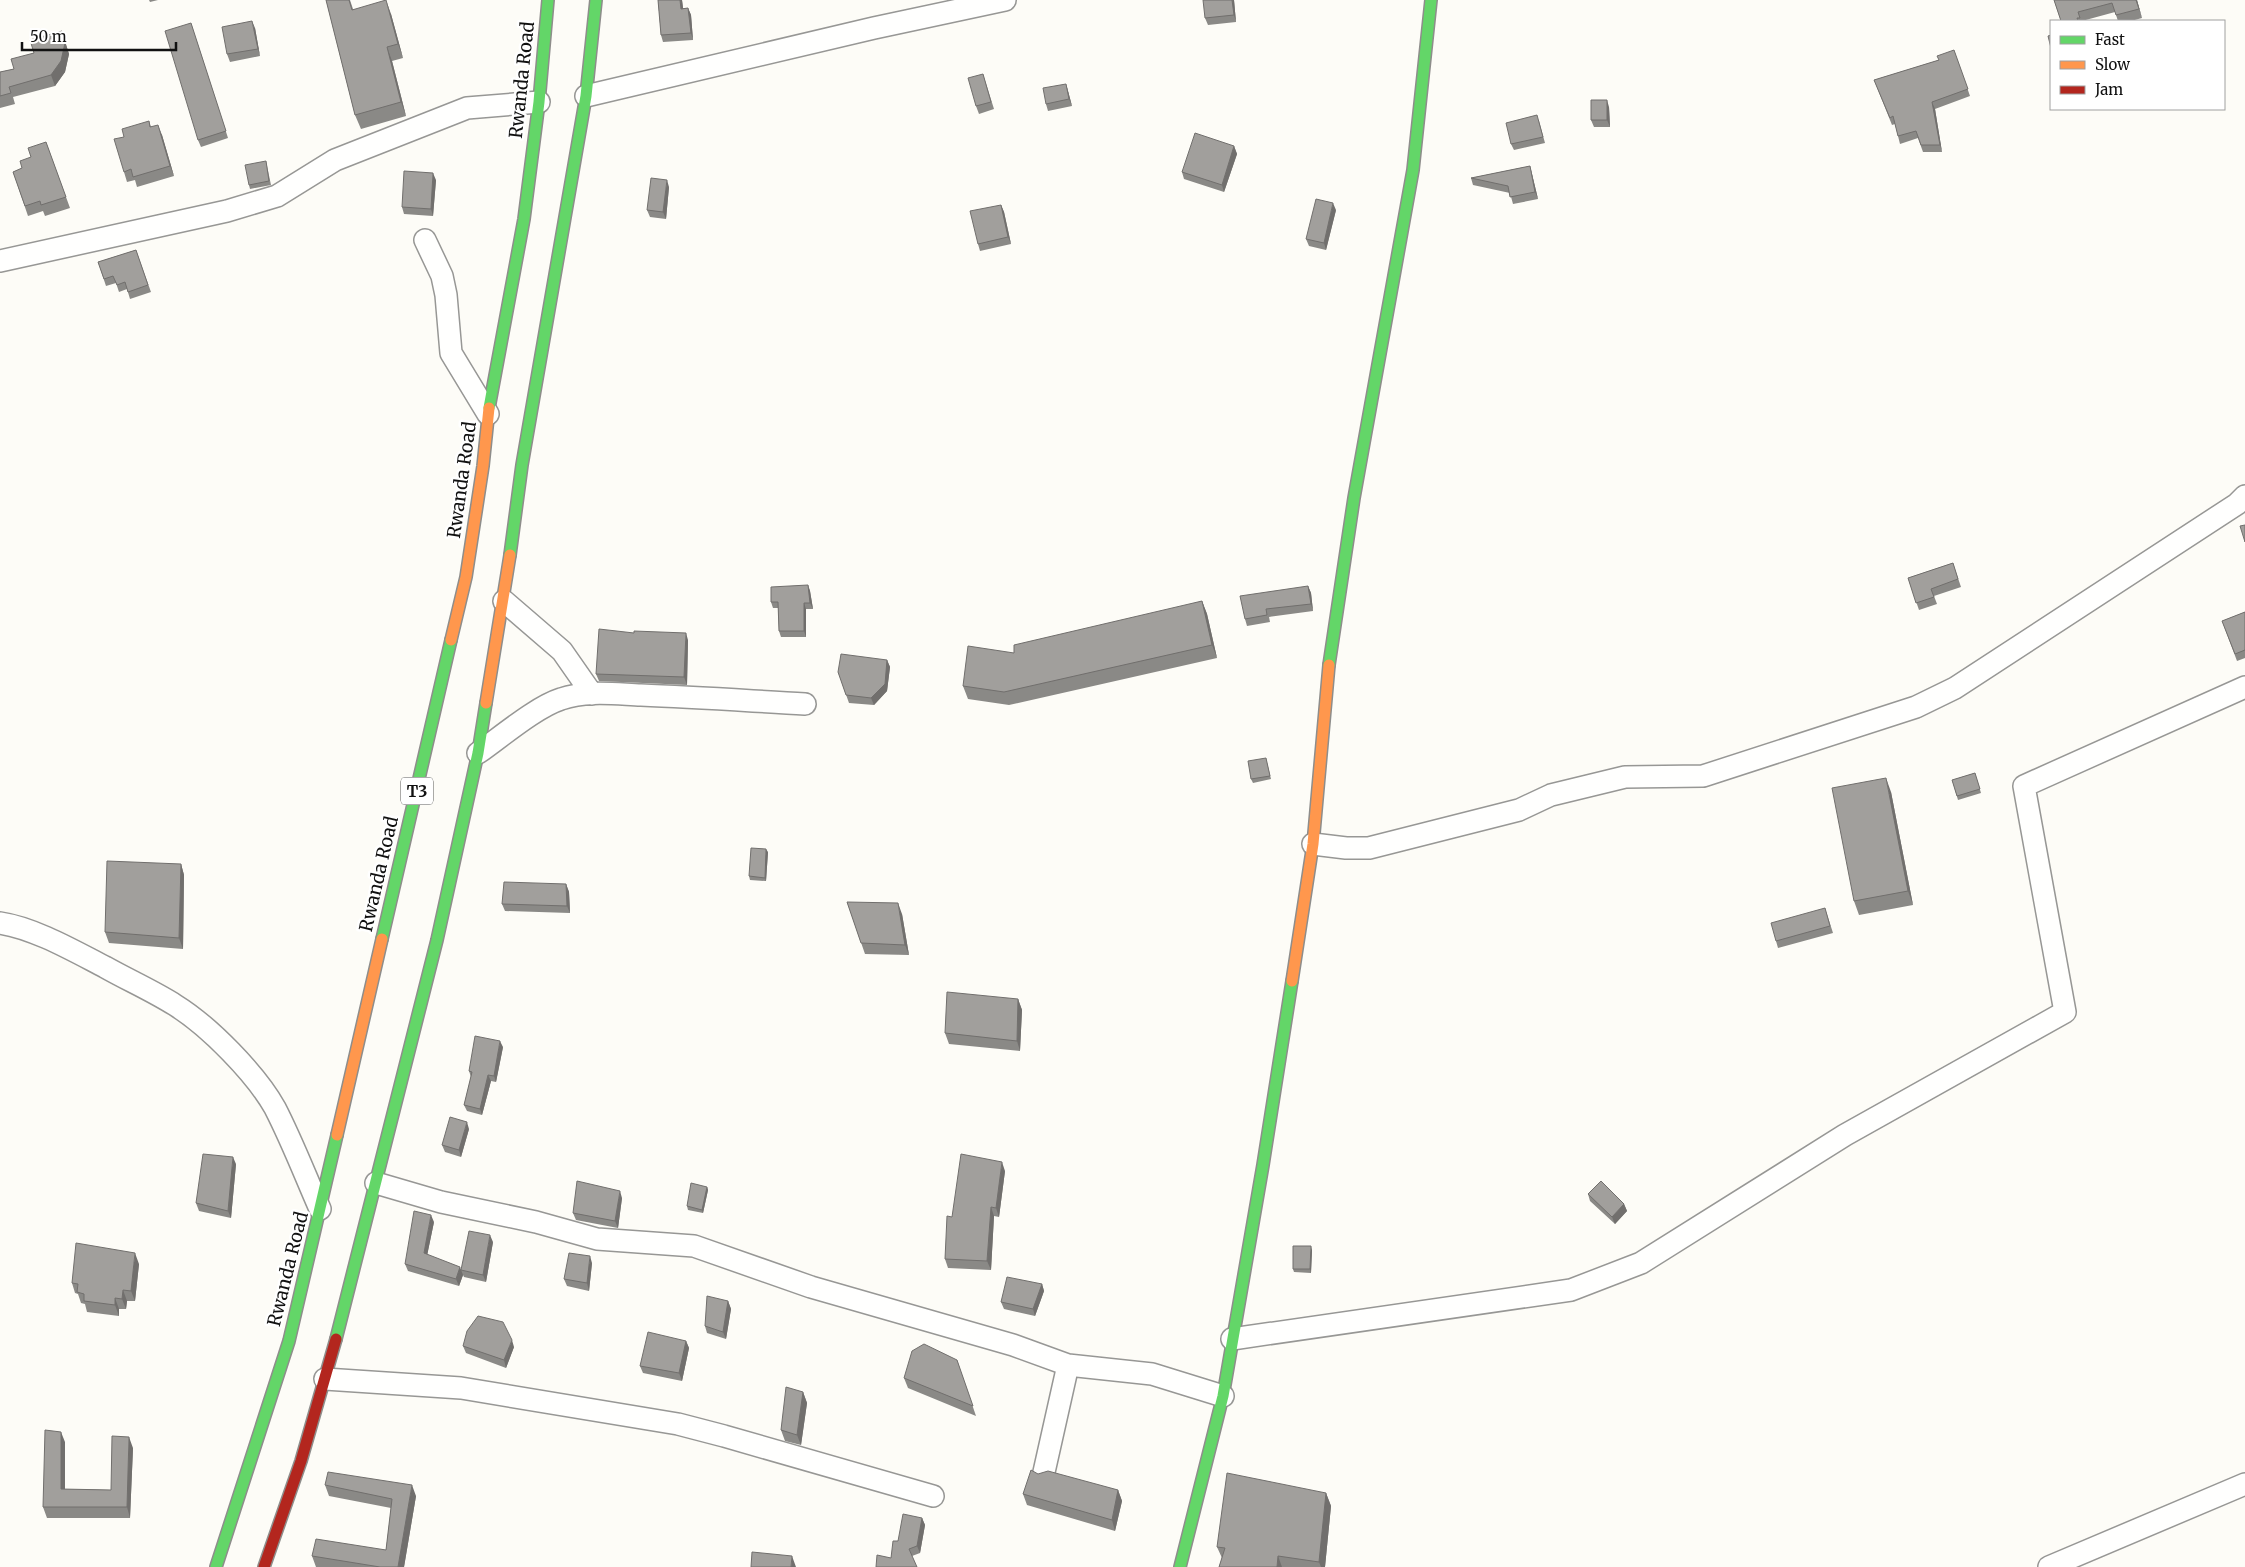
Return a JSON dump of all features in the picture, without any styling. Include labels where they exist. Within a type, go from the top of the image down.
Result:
[{"type":"main road","name":"Rwanda Road","points":[[216,1567],[289,1341],[466,577],[483,466],[488,414],[524,219],[540,102],[548,0]]},
{"type":"main road","points":[[264,1567],[301,1461],[325,1379],[437,940],[478,753],[504,601],[524,456],[586,96],[596,0]]},
{"type":"main road","points":[[1180,1567],[1223,1396],[1263,1165],[1313,844],[1325,689],[1354,498],[1413,170],[1431,0]]},
{"type":"street","points":[[586,96],[864,30],[1005,0]]},
{"type":"street","points":[[0,261],[227,212],[277,196],[341,157],[462,110],[540,102]]},
{"type":"street","points":[[425,240],[442,276],[446,295],[451,353],[488,414]]},
{"type":"street","points":[[1313,844],[1346,848],[1369,848],[1519,810],[1551,795],[1625,777],[1703,776],[1916,707],[1955,688],[2237,504],[2245,496]]},
{"type":"street","points":[[504,601],[562,651],[592,694]]},
{"type":"street","points":[[1232,1339],[1571,1290],[1641,1263],[1845,1136],[2065,1012],[2024,786],[2245,687]]},
{"type":"street","points":[[478,753],[539,710],[561,699],[592,694],[806,704]]},
{"type":"street","points":[[0,923],[35,934],[82,955],[175,1005],[215,1037],[249,1072],[274,1107],[320,1209]]},
{"type":"street","points":[[376,1183],[441,1202],[536,1222],[597,1239],[694,1246],[811,1287],[1014,1345],[1068,1365],[1152,1374],[1223,1396]]},
{"type":"street","points":[[1044,1472],[1068,1365]]},
{"type":"street","points":[[325,1379],[461,1388],[678,1424],[934,1496]]},
{"type":"street","points":[[2048,1567],[2245,1484]]},
{"type":"building","points":[[326,0],[349,0],[352,10],[386,0],[398,44],[387,47],[401,102],[355,115]]},
{"type":"building","points":[[658,0],[680,0],[681,9],[688,8],[691,33],[661,35]]},
{"type":"building","points":[[1203,0],[1232,0],[1234,15],[1205,18]]},
{"type":"building","points":[[2054,0],[2136,0],[2139,9],[2116,15],[2112,3],[2078,12],[2080,18],[2077,18],[2078,20],[2061,20]]},
{"type":"building","points":[[252,21],[258,49],[227,54],[222,27]]},
{"type":"building","points":[[191,23],[226,131],[198,140],[165,31]]},
{"type":"building","points":[[62,31],[65,43],[61,61],[51,75],[9,87],[11,93],[0,96],[0,72],[14,69],[11,59],[34,53],[30,40]]},
{"type":"building","points":[[1954,50],[1968,89],[1932,102],[1940,145],[1921,145],[1916,131],[1898,136],[1893,116],[1890,118],[1874,80],[1939,60],[1937,56]]},
{"type":"building","points":[[983,74],[991,102],[976,106],[968,78]]},
{"type":"building","points":[[1066,84],[1069,99],[1046,104],[1043,88]]},
{"type":"building","points":[[1591,100],[1607,100],[1607,120],[1591,120]]},
{"type":"building","points":[[1537,115],[1543,137],[1511,144],[1506,123]]},
{"type":"building","points":[[149,121],[150,127],[158,125],[170,166],[133,177],[131,169],[124,172],[114,139],[124,137],[122,129]]},
{"type":"building","points":[[1195,133],[1234,146],[1222,185],[1182,172]]},
{"type":"building","points":[[46,142],[66,197],[41,205],[40,201],[25,206],[13,172],[22,168],[20,161],[31,157],[28,148]]},
{"type":"building","points":[[266,161],[269,181],[249,185],[245,165]]},
{"type":"building","points":[[1530,166],[1535,192],[1510,197],[1508,186],[1471,178]]},
{"type":"building","points":[[404,171],[433,173],[431,209],[402,207]]},
{"type":"building","points":[[651,178],[667,180],[663,212],[647,210]]},
{"type":"building","points":[[1316,199],[1333,203],[1324,243],[1306,239]]},
{"type":"building","points":[[1001,205],[1008,237],[978,244],[970,211]]},
{"type":"building","points":[[136,250],[148,285],[128,292],[125,282],[117,285],[113,276],[104,279],[98,262]]},
{"type":"building","points":[[2245,525],[2245,542],[2240,526]]},
{"type":"building","points":[[1953,563],[1958,579],[1931,589],[1934,597],[1916,603],[1908,578]]},
{"type":"building","points":[[808,585],[810,603],[804,603],[804,631],[779,631],[778,602],[771,602],[771,587]]},
{"type":"building","points":[[1308,586],[1311,604],[1266,609],[1267,615],[1245,619],[1240,596]]},
{"type":"building","points":[[1202,601],[1212,645],[1004,692],[963,686],[968,646],[1014,653],[1014,645]]},
{"type":"building","points":[[2245,612],[2245,650],[2235,654],[2222,621]]},
{"type":"building","points":[[599,629],[634,633],[634,631],[686,633],[684,677],[596,674]]},
{"type":"building","points":[[841,654],[887,660],[885,684],[871,698],[846,695],[838,672]]},
{"type":"building","points":[[1266,758],[1270,776],[1251,779],[1248,761]]},
{"type":"building","points":[[1975,773],[1980,789],[1957,796],[1952,780]]},
{"type":"building","points":[[1886,778],[1908,891],[1854,901],[1832,788]]},
{"type":"building","points":[[751,848],[766,849],[765,878],[749,876]]},
{"type":"building","points":[[107,861],[181,864],[179,938],[105,932]]},
{"type":"building","points":[[504,882],[566,884],[567,906],[502,904]]},
{"type":"building","points":[[847,902],[898,903],[905,945],[861,943]]},
{"type":"building","points":[[1825,908],[1830,926],[1776,941],[1771,923]]},
{"type":"building","points":[[947,992],[1018,999],[1017,1041],[945,1033]]},
{"type":"building","points":[[475,1036],[500,1041],[494,1076],[488,1075],[480,1109],[464,1105],[472,1072],[469,1071]]},
{"type":"building","points":[[450,1117],[467,1122],[459,1150],[442,1145]]},
{"type":"building","points":[[203,1154],[233,1157],[228,1211],[196,1203]]},
{"type":"building","points":[[961,1154],[1002,1162],[996,1208],[991,1207],[987,1261],[945,1259],[947,1216],[952,1217]]},
{"type":"building","points":[[577,1181],[620,1191],[615,1221],[573,1213]]},
{"type":"building","points":[[1601,1181],[1624,1204],[1612,1217],[1588,1194]]},
{"type":"building","points":[[691,1183],[707,1187],[702,1210],[687,1206]]},
{"type":"building","points":[[414,1211],[431,1215],[424,1253],[460,1267],[456,1279],[405,1264]]},
{"type":"building","points":[[469,1231],[490,1235],[483,1275],[461,1270]]},
{"type":"building","points":[[76,1243],[135,1253],[131,1291],[123,1290],[122,1299],[115,1298],[115,1305],[84,1301],[84,1294],[77,1292],[78,1284],[72,1283]]},
{"type":"building","points":[[1293,1246],[1311,1246],[1310,1269],[1293,1269]]},
{"type":"building","points":[[569,1253],[590,1256],[587,1283],[564,1279]]},
{"type":"building","points":[[1007,1277],[1042,1284],[1033,1309],[1001,1302]]},
{"type":"building","points":[[707,1296],[728,1301],[723,1332],[705,1326]]},
{"type":"building","points":[[478,1316],[503,1322],[512,1340],[504,1360],[463,1346],[467,1331]]},
{"type":"building","points":[[648,1332],[686,1341],[679,1373],[640,1366]]},
{"type":"building","points":[[924,1344],[957,1360],[973,1406],[904,1378],[912,1351]]},
{"type":"building","points":[[786,1387],[803,1392],[797,1435],[781,1430]]},
{"type":"building","points":[[45,1430],[61,1432],[61,1489],[111,1490],[112,1436],[129,1437],[127,1507],[43,1507]]},
{"type":"building","points":[[1031,1470],[1038,1474],[1048,1471],[1118,1490],[1112,1520],[1023,1494]]},
{"type":"building","points":[[328,1472],[412,1485],[398,1567],[380,1567],[312,1556],[316,1539],[386,1550],[392,1499],[325,1485]]},
{"type":"building","points":[[1227,1473],[1326,1493],[1319,1562],[1278,1556],[1277,1567],[1219,1567],[1225,1548],[1217,1547]]},
{"type":"building","points":[[903,1514],[922,1518],[917,1546],[909,1549],[917,1567],[876,1567],[877,1555],[891,1558],[893,1541],[898,1541]]},
{"type":"building","points":[[752,1552],[792,1556],[791,1567],[751,1567]]},
{"type":"traffic: fast","points":[[489,408],[524,219],[539,102],[548,0]]},
{"type":"traffic: fast","points":[[510,555],[522,465],[586,96],[596,0]]},
{"type":"traffic: fast","points":[[1329,665],[1354,498],[1413,170],[1431,0]]},
{"type":"traffic: fast","points":[[382,939],[451,640]]},
{"type":"traffic: fast","points":[[336,1339],[437,940],[478,753],[486,703]]},
{"type":"traffic: fast","points":[[1180,1567],[1223,1396],[1263,1165],[1292,981]]},
{"type":"traffic: fast","points":[[216,1567],[289,1341],[337,1135]]},
{"type":"traffic: slow","points":[[451,640],[466,577],[483,466],[489,408]]},
{"type":"traffic: slow","points":[[486,703],[510,555]]},
{"type":"traffic: slow","points":[[1292,981],[1313,844],[1329,665]]},
{"type":"traffic: slow","points":[[337,1135],[382,939]]},
{"type":"traffic: jam","points":[[264,1567],[301,1461],[336,1339]]}]
